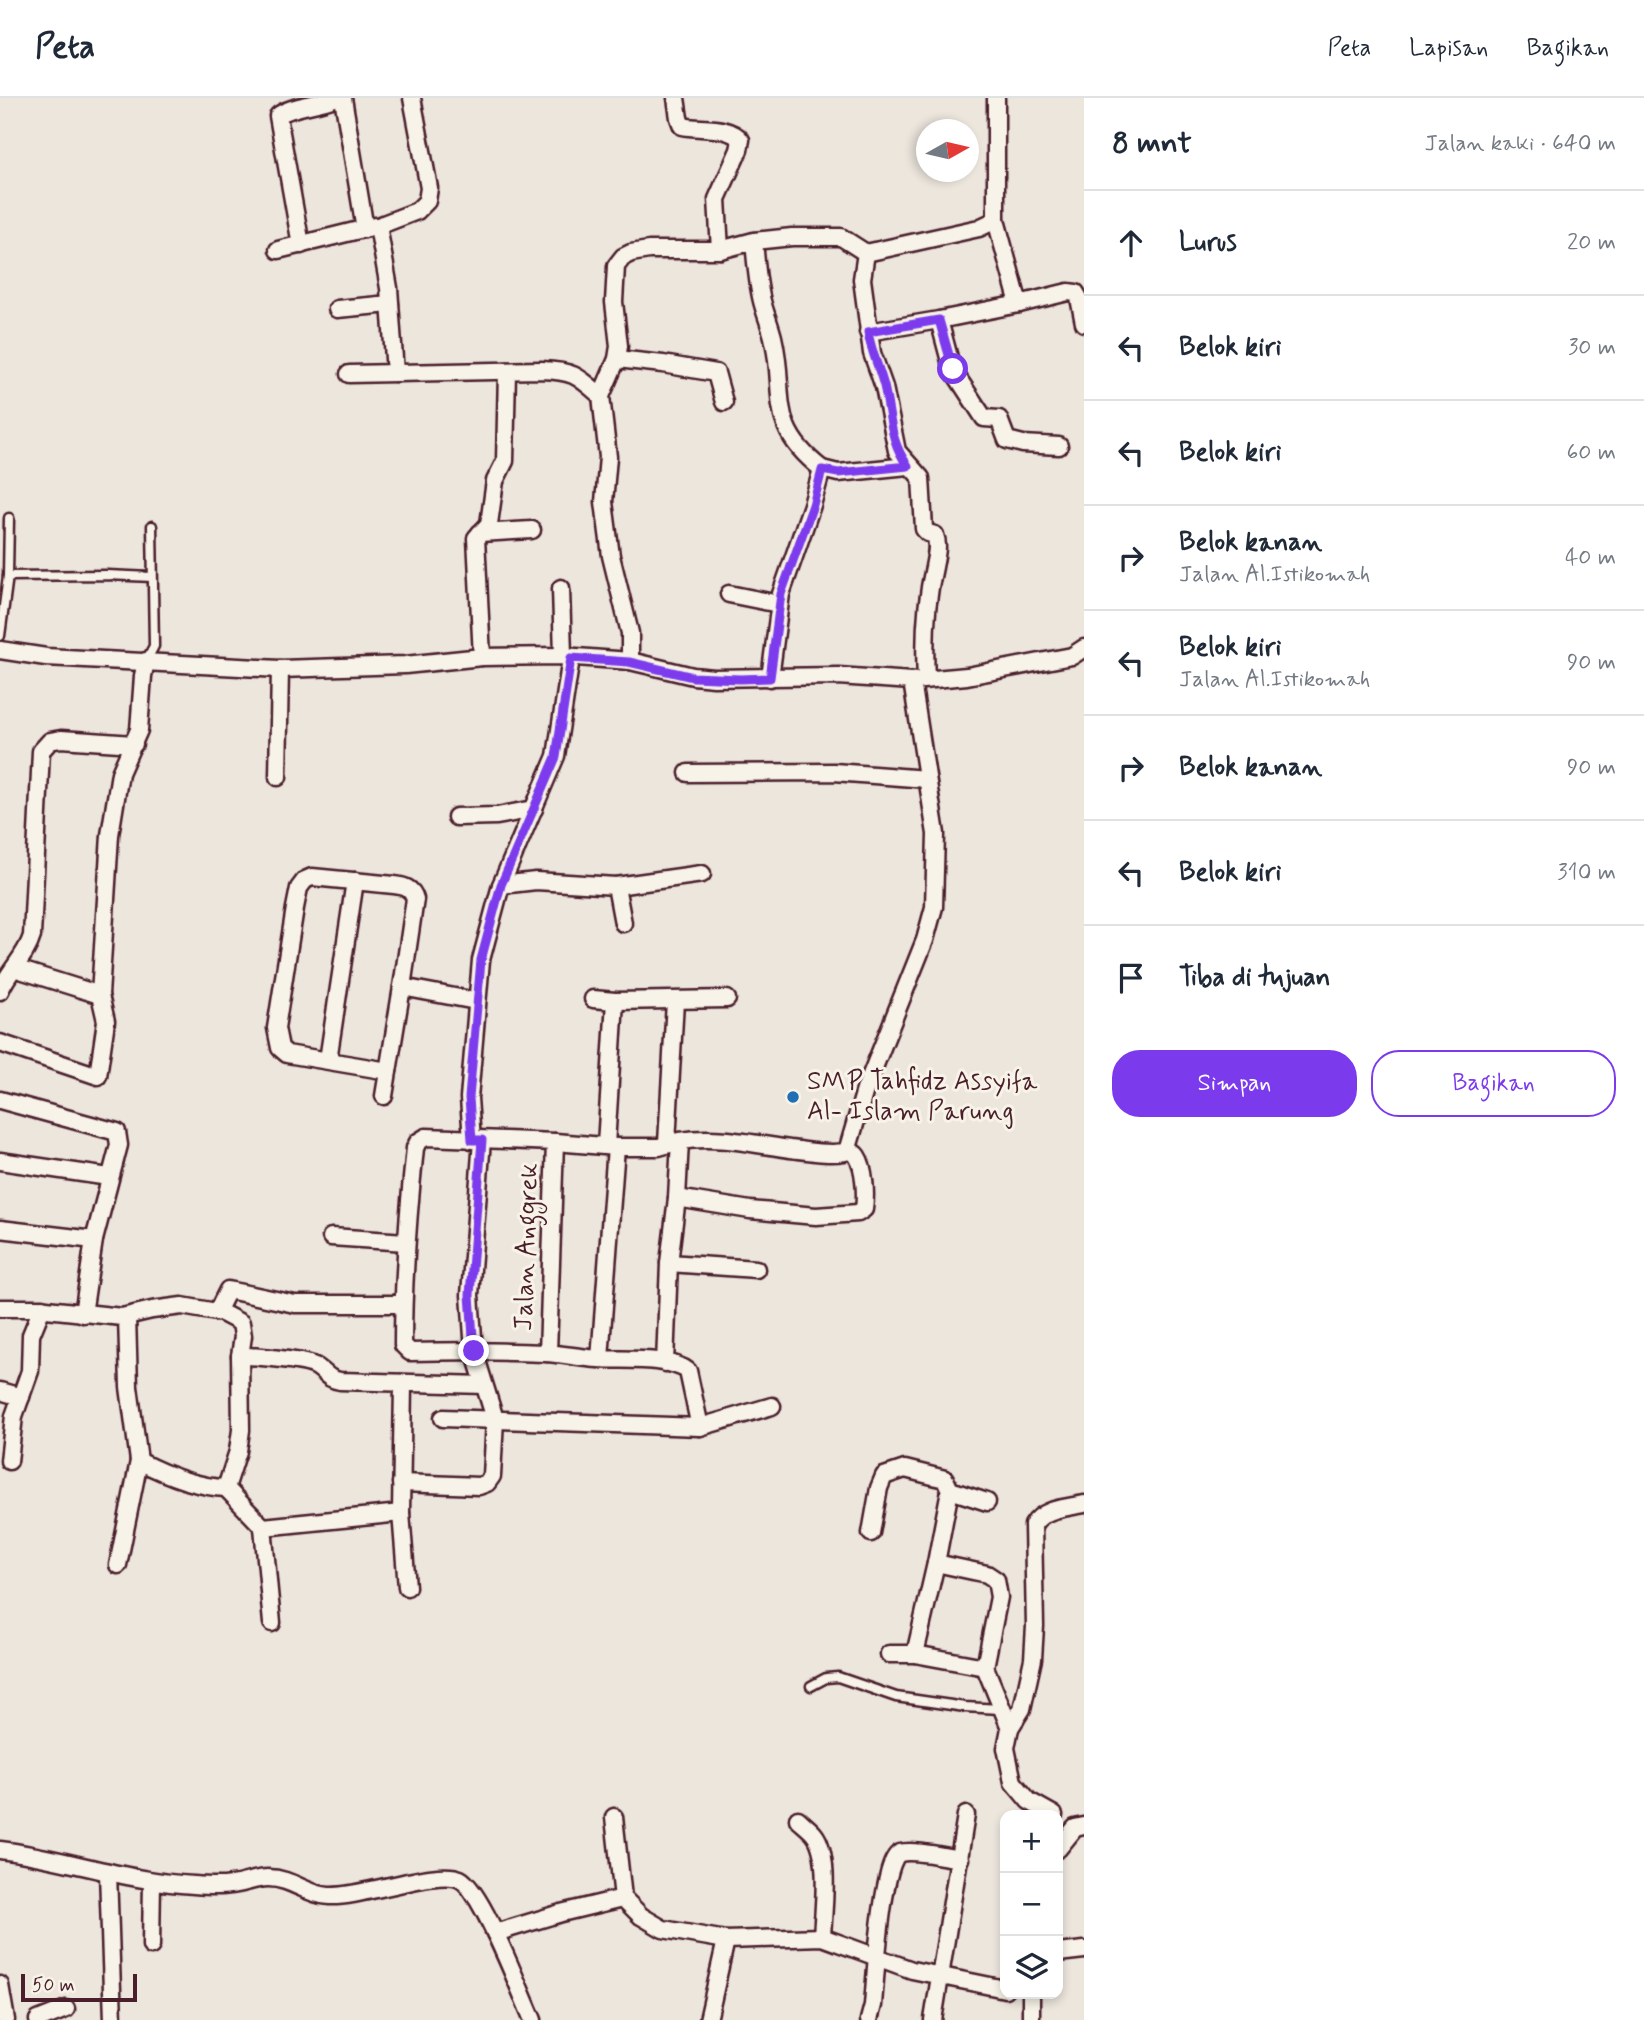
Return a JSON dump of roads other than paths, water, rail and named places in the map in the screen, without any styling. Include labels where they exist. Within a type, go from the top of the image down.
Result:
[{"type":"street","points":[[302,245],[278,116],[283,111],[334,98]]},
{"type":"street","points":[[343,98],[390,304],[395,373]]},
{"type":"street","points":[[278,250],[371,227],[416,211],[427,201],[429,188],[412,98]]},
{"type":"street","points":[[676,98],[682,126],[727,131],[738,135],[741,140],[717,199],[720,250]]},
{"type":"street","points":[[996,98],[996,220],[1019,303]]},
{"type":"street","points":[[629,662],[630,632],[611,556],[605,512],[608,457],[601,396],[617,359],[619,346],[614,279],[616,266],[623,257],[649,250],[720,250],[754,241],[834,235],[850,241],[866,253],[979,228],[996,220]]},
{"type":"street","points":[[754,241],[761,298],[777,357],[781,413],[798,447],[822,470],[838,473],[908,466]]},
{"type":"street","points":[[699,1427],[688,1371],[665,1363],[548,1353],[410,1352],[405,1349],[403,1304],[406,1242],[415,1148],[418,1142],[426,1137],[659,1147],[694,1139],[730,1140],[825,1154],[845,1152],[848,1149],[866,1090],[915,967],[934,907],[936,834],[919,680],[925,609],[937,554],[937,540],[924,529],[921,478],[897,451],[884,387],[872,354],[862,279],[866,253]]},
{"type":"street","points":[[868,332],[939,320],[1068,292],[1076,293],[1079,298],[1084,323]]},
{"type":"street","points":[[337,309],[390,304]]},
{"type":"street","points":[[939,320],[953,369],[984,418],[999,419],[1007,440],[1059,446]]},
{"type":"street","points":[[617,359],[663,363],[716,373],[724,402]]},
{"type":"street","points":[[482,657],[476,538],[489,524],[495,481],[505,461],[507,371]]},
{"type":"street","points":[[349,374],[568,371],[601,396]]},
{"type":"street","points":[[770,678],[779,604],[786,574],[813,505],[822,470]]},
{"type":"street","points":[[480,533],[532,530]]},
{"type":"street","points":[[401,1483],[479,1486],[487,1483],[492,1476],[495,1419],[474,1351],[470,1295],[477,1140],[469,1098],[476,1001],[481,960],[501,885],[556,757],[567,657],[561,588]]},
{"type":"street","points":[[729,594],[779,604]]},
{"type":"street","points":[[0,650],[46,657],[280,669],[405,665],[482,657],[567,657],[629,662],[693,677],[740,679],[838,676],[919,680],[967,676],[1072,656],[1084,648]]},
{"type":"street","points":[[0,1043],[98,1076],[106,1021],[100,995],[107,868],[116,792],[125,759],[139,730],[146,661]]},
{"type":"street","points":[[278,776],[280,669]]},
{"type":"street","points":[[0,991],[4,979],[28,948],[32,936],[41,751],[50,741],[61,739],[134,744]]},
{"type":"street","points":[[688,773],[834,772],[928,779]]},
{"type":"street","points":[[456,817],[497,816],[534,808]]},
{"type":"street","points":[[501,885],[536,881],[617,886],[702,874]]},
{"type":"street","points":[[384,1096],[402,987],[415,899],[405,886],[312,877],[305,880],[299,888],[276,1028],[280,1048],[287,1054],[388,1071]]},
{"type":"street","points":[[328,1060],[355,881]]},
{"type":"street","points":[[617,886],[623,923]]},
{"type":"street","points":[[14,968],[100,995]]},
{"type":"street","points":[[402,987],[476,1001]]},
{"type":"street","points":[[593,999],[727,999]]},
{"type":"street","points":[[600,1359],[615,1001]]},
{"type":"street","points":[[665,1363],[668,1264],[677,1198],[674,1142],[676,1001]]},
{"type":"street","points":[[0,1100],[117,1132],[119,1145],[94,1240],[83,1314]]},
{"type":"street","name":"Jalan Anggrek","points":[[548,1353],[555,1142]]},
{"type":"street","points":[[677,1198],[750,1210],[816,1216],[859,1213],[864,1209],[865,1200],[861,1168],[858,1156],[848,1149]]},
{"type":"street","points":[[0,1161],[109,1177]]},
{"type":"street","points":[[0,1229],[94,1240]]},
{"type":"street","points":[[331,1237],[406,1242]]},
{"type":"street","points":[[668,1264],[756,1269]]},
{"type":"street","points":[[217,1312],[228,1290],[295,1304],[403,1304]]},
{"type":"street","points":[[0,1308],[42,1308],[83,1314],[127,1316],[182,1306],[217,1312],[241,1322],[241,1430],[238,1451],[226,1488]]},
{"type":"street","points":[[9,1461],[13,1422],[30,1371],[31,1335],[42,1308]]},
{"type":"street","points":[[118,1564],[139,1461],[127,1368],[127,1316]]},
{"type":"street","points":[[240,1356],[281,1359],[317,1366],[330,1380],[484,1385]]},
{"type":"street","points":[[403,1384],[401,1513],[407,1587]]},
{"type":"street","points":[[0,1391],[21,1397]]},
{"type":"street","points":[[443,1418],[699,1427],[772,1405]]},
{"type":"street","points":[[139,1461],[200,1485],[226,1488],[263,1527],[272,1623]]},
{"type":"street","points":[[872,1533],[879,1488],[888,1473],[905,1469],[942,1477],[950,1490],[987,1502]]},
{"type":"street","points":[[915,1654],[950,1490]]},
{"type":"street","points":[[1045,1810],[1029,1801],[1013,1782],[1006,1748],[1010,1728],[1022,1709],[1032,1659],[1035,1626],[1033,1525],[1038,1518],[1051,1511],[1084,1504]]},
{"type":"street","points":[[263,1527],[401,1513]]},
{"type":"street","points":[[936,1563],[987,1574],[996,1580],[999,1597],[985,1667],[1010,1728]]},
{"type":"street","points":[[889,1654],[915,1654],[985,1667]]},
{"type":"street","points":[[933,2020],[967,1815]]},
{"type":"street","points":[[614,1817],[623,1898],[641,1916],[663,1928],[726,1941],[822,1937],[912,1970],[1000,1988]]},
{"type":"street","points":[[798,1819],[815,1835],[821,1847],[824,1898],[822,1937]]},
{"type":"street","points":[[1063,1819],[1079,1827],[1063,1844]]},
{"type":"street","points":[[0,1850],[152,1881],[229,1886],[267,1878],[292,1881],[327,1896],[377,1890],[433,1877],[456,1877],[463,1881],[470,1891],[495,1934],[533,2020]]},
{"type":"street","points":[[869,2020],[873,2005],[886,1880],[893,1858],[898,1853],[908,1852],[960,1859]]},
{"type":"street","points":[[108,1872],[113,2020]]},
{"type":"street","points":[[151,1946],[152,1881]]},
{"type":"street","points":[[495,1934],[561,1913],[623,1898]]},
{"type":"street","points":[[708,2020],[726,1941]]},
{"type":"street","points":[[1063,1952],[1084,1950]]},
{"type":"street","points":[[0,1985],[6,2020]]},
{"type":"street","points":[[1031,1999],[1031,2020]]},
{"type":"street","points":[[38,2020],[66,2009]]},
{"type":"lane","points":[[0,636],[8,576],[9,518]]},
{"type":"lane","points":[[146,661],[154,646],[152,526]]},
{"type":"lane","points":[[8,576],[152,577]]},
{"type":"lane","points":[[811,1686],[826,1678],[838,1677],[896,1697],[1000,1709]]},
{"type":"place","name":"SMP Tahfidz Assyifa Al- Islam Parung","points":[[793,1097]]}]
